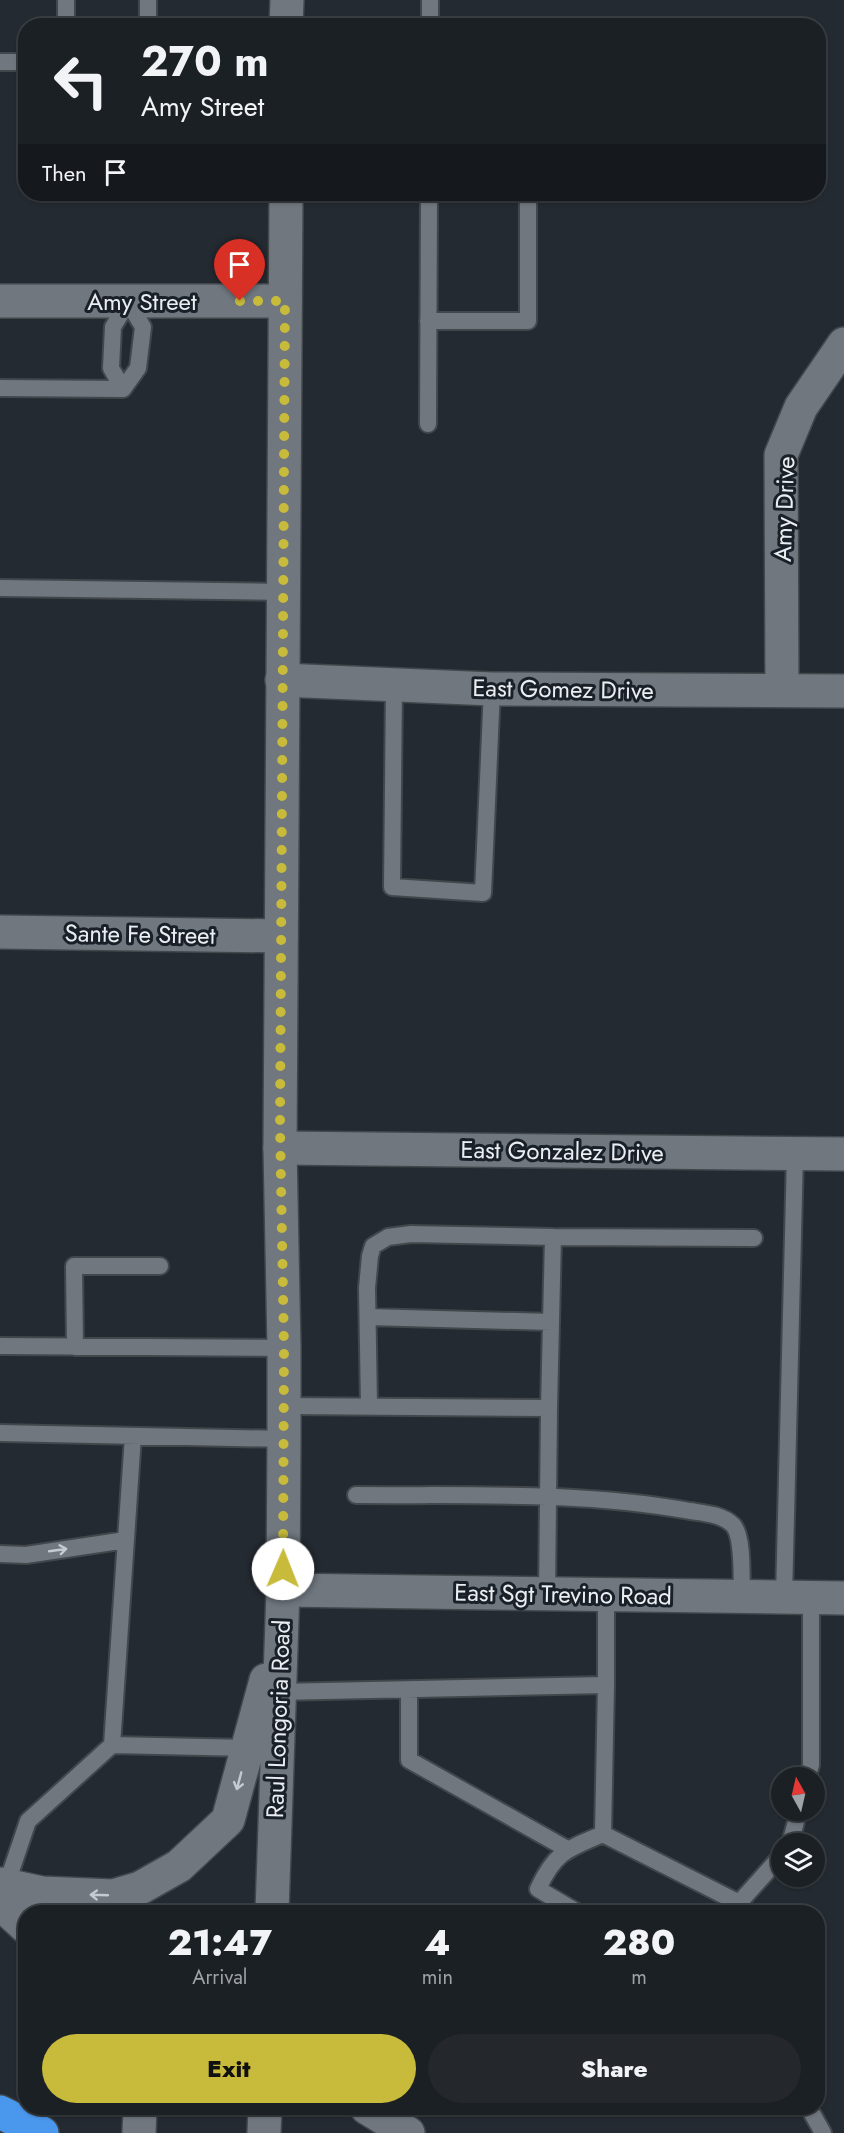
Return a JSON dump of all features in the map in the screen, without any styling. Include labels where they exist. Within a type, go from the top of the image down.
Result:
[{"type":"highway","points":[[0,2112],[42,2133]]},
{"type":"street","points":[[286,0],[286,18]]},
{"type":"street","name":"Raul Longoria Road","points":[[273,1905],[278,1692],[283,1590],[284,1348],[280,1148],[286,201]]},
{"type":"street","name":"Amy Street","points":[[0,301],[285,301]]},
{"type":"street","name":"Amy Drive","points":[[782,690],[781,456],[801,407],[844,344]]},
{"type":"street","name":"East Gomez Drive","points":[[282,680],[492,689],[844,691]]},
{"type":"street","name":"Sante Fe Street","points":[[0,932],[281,936]]},
{"type":"street","name":"East Gonzalez Drive","points":[[280,1148],[844,1154]]},
{"type":"street","name":"East Sgt Trevino Road","points":[[283,1590],[844,1598]]},
{"type":"street","points":[[1,1892],[113,1896],[140,1888],[179,1866],[228,1820],[281,1623]]},
{"type":"street","points":[[1,1892],[22,1905]]},
{"type":"street","points":[[1,1892],[18,1916]]},
{"type":"street","points":[[139,2133],[140,2115]]},
{"type":"street","points":[[264,2133],[265,2115]]},
{"type":"street","points":[[379,2115],[408,2133]]},
{"type":"lane","points":[[66,0],[66,18]]},
{"type":"lane","points":[[148,0],[148,18]]},
{"type":"lane","points":[[430,0],[430,18]]},
{"type":"lane","points":[[0,62],[18,62]]},
{"type":"lane","points":[[428,424],[429,201]]},
{"type":"lane","points":[[428,321],[528,321],[528,201]]},
{"type":"lane","points":[[128,302],[143,327],[138,369],[123,389],[111,368],[111,358],[113,327],[128,302]]},
{"type":"lane","points":[[0,388],[123,389]]},
{"type":"lane","points":[[0,588],[283,592]]},
{"type":"lane","points":[[394,685],[392,887],[483,893],[492,689]]},
{"type":"lane","points":[[795,1154],[797,1597],[810,1767]]},
{"type":"lane","points":[[369,1406],[370,1256],[373,1246],[388,1238],[411,1234],[754,1238]]},
{"type":"lane","points":[[548,1594],[553,1237]]},
{"type":"lane","points":[[75,1347],[74,1266],[160,1266]]},
{"type":"lane","points":[[368,1317],[551,1322]]},
{"type":"lane","points":[[0,1346],[284,1348]]},
{"type":"lane","points":[[284,1406],[549,1408]]},
{"type":"lane","points":[[0,1433],[284,1439]]},
{"type":"lane","points":[[112,1745],[133,1436]]},
{"type":"lane","points":[[356,1495],[548,1497],[663,1506],[719,1516],[733,1525],[739,1537],[742,1596]]},
{"type":"lane","points":[[0,1554],[26,1554],[126,1540]]},
{"type":"lane","points":[[603,1834],[606,1595]]},
{"type":"lane","points":[[278,1692],[606,1686]]},
{"type":"lane","points":[[409,1690],[409,1760],[567,1849]]},
{"type":"lane","points":[[1,1892],[28,1821],[112,1745],[248,1748]]},
{"type":"lane","points":[[565,1905],[538,1890],[547,1869],[567,1849],[603,1834]]},
{"type":"lane","points":[[603,1834],[730,1905]]},
{"type":"lane","points":[[738,1905],[771,1867]]},
{"type":"lane","points":[[813,2115],[822,2133]]},
{"type":"route","points":[[240,301],[285,301],[280,1125],[284,1348],[283,1569]]}]
